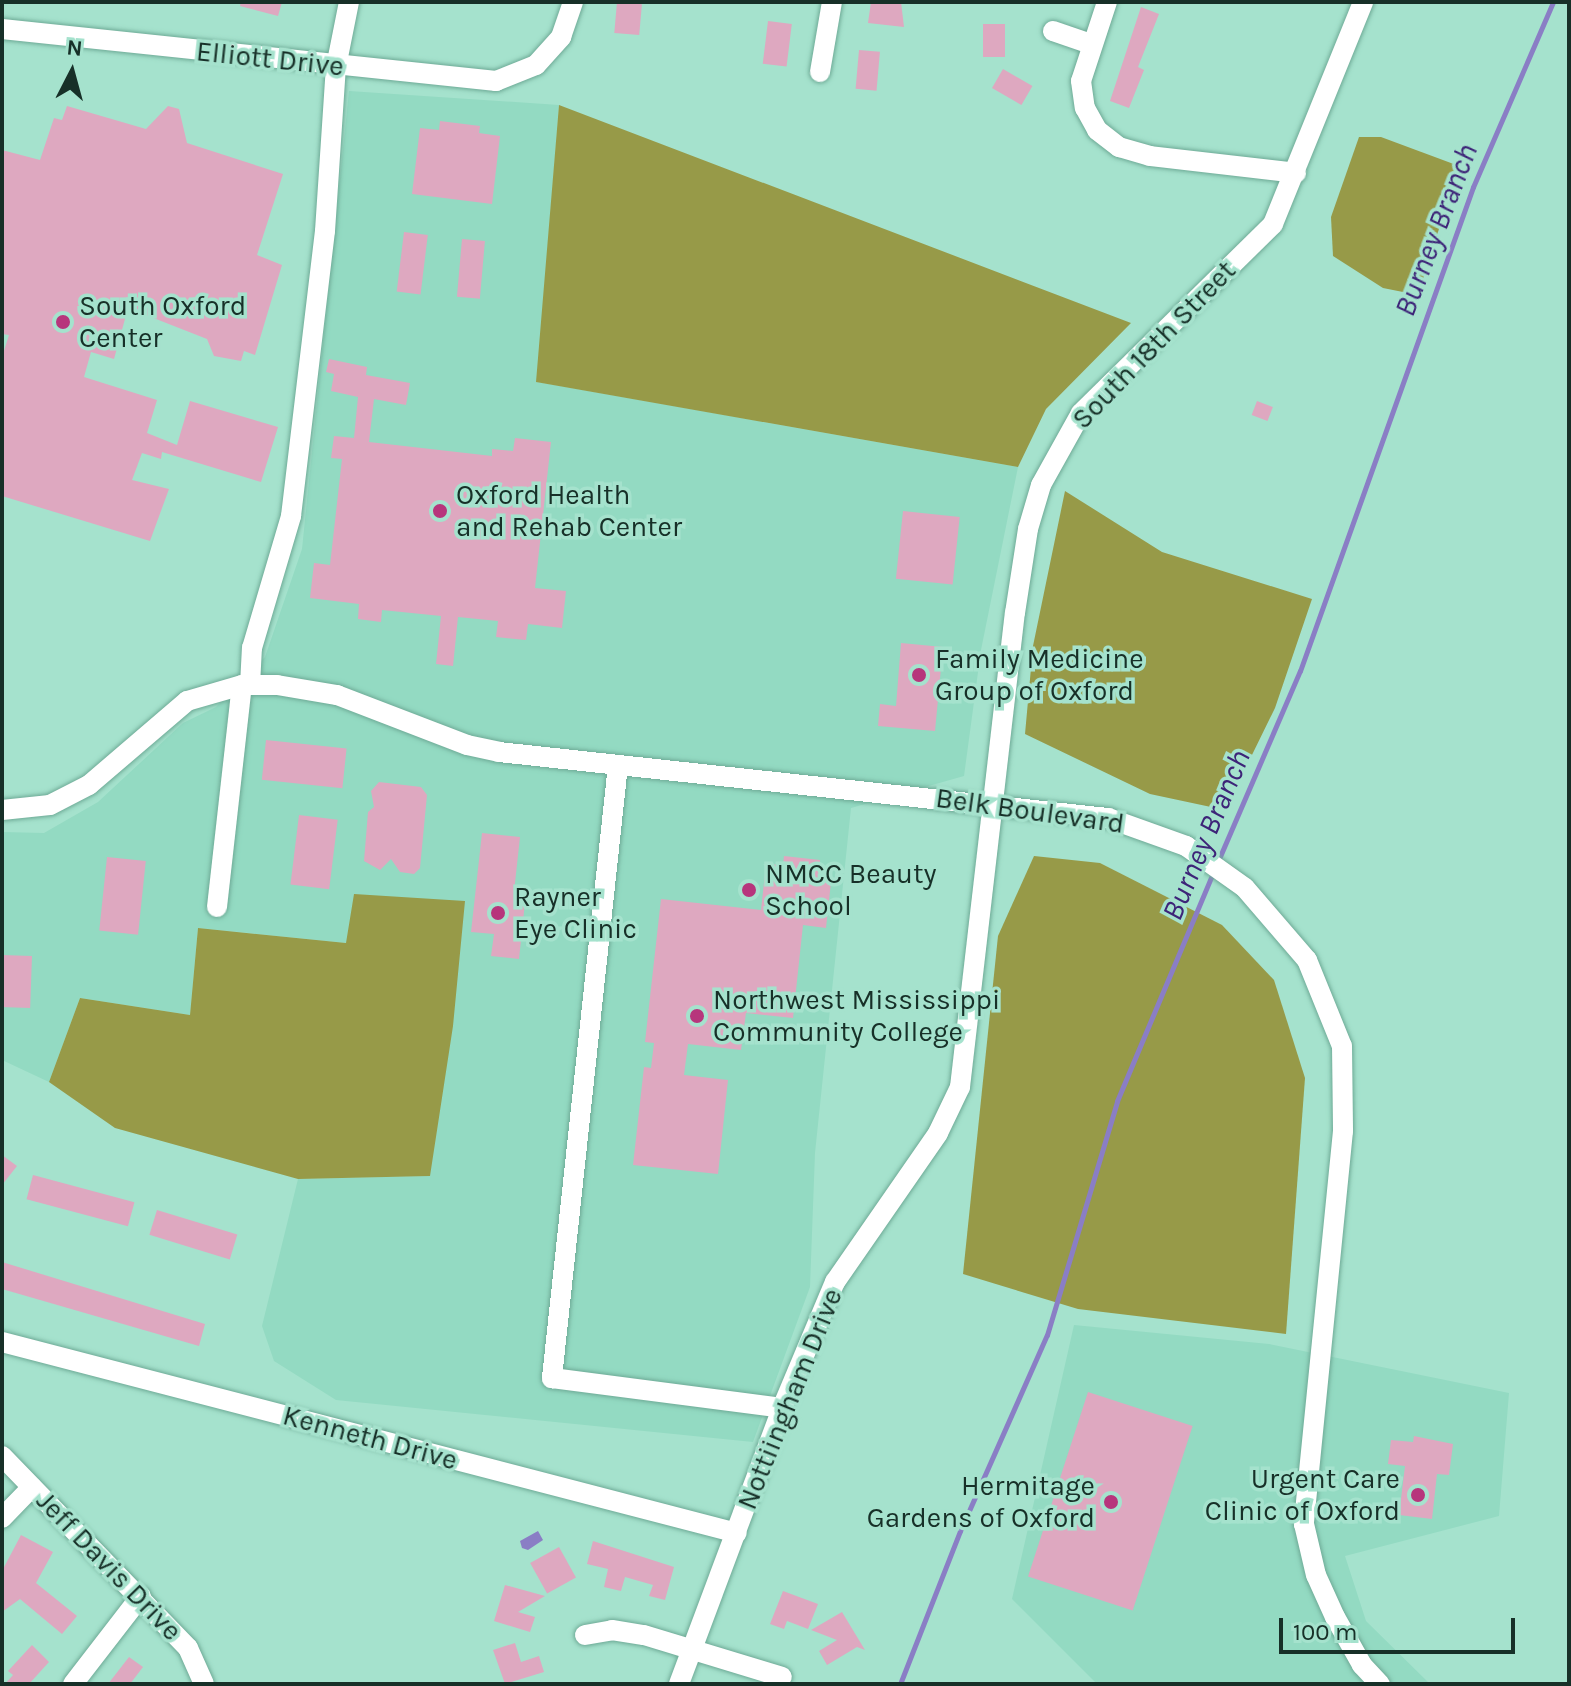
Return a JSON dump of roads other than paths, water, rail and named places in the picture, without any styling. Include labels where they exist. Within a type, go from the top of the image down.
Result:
[{"type":"street","points":[[217,907],[252,648],[291,516],[325,231],[336,67],[349,2]]},
{"type":"street","name":"Elliott Drive","points":[[2,29],[336,67],[496,81],[536,65],[561,37],[573,2]]},
{"type":"street","points":[[820,72],[832,2]]},
{"type":"street","points":[[1107,2],[1081,81],[1085,108],[1097,130],[1119,147],[1150,156],[1296,173]]},
{"type":"street","name":"South 18th Street","points":[[990,804],[1028,529],[1059,448],[1114,379],[1273,224],[1363,2]]},
{"type":"street","points":[[1053,31],[1091,44]]},
{"type":"street","name":"Belk Boulevard","points":[[2,810],[50,805],[89,785],[187,701],[246,685],[337,695],[477,748],[1108,818],[1186,846],[1245,888],[1307,960],[1342,1046],[1343,1131],[1311,1411],[1304,1524],[1316,1575],[1335,1617],[1362,1665],[1380,1684]]},
{"type":"street","points":[[618,765],[552,1378],[782,1408]]},
{"type":"street","name":"Nottiingham Drive","points":[[679,1684],[782,1408],[835,1282],[938,1133],[960,1087],[990,804]]},
{"type":"street","name":"Kenneth Drive","points":[[2,1342],[737,1533]]},
{"type":"street","name":"Jeff Davis Drive","points":[[2,1456],[141,1596],[188,1648],[204,1684]]},
{"type":"street","points":[[2,1518],[32,1487]]},
{"type":"street","points":[[73,1684],[141,1596]]},
{"type":"street","points":[[585,1635],[612,1630],[693,1647],[782,1677]]},
{"type":"waterway","name":"Burney Branch","points":[[1218,861],[1300,671],[1473,187],[1553,2]]},
{"type":"waterway","name":"Burney Branch","points":[[900,1684],[960,1531],[1047,1335],[1117,1101],[1214,870]]},
{"type":"place","name":"South Oxford Center","points":[[63,322]]},
{"type":"place","name":"Oxford Health and Rehab Center","points":[[440,511]]},
{"type":"place","name":"Family Medicine Group of Oxford","points":[[919,675]]},
{"type":"place","name":"NMCC Beauty School","points":[[749,890]]},
{"type":"place","name":"Rayner Eye Clinic","points":[[498,913]]},
{"type":"place","name":"Northwest Mississippi Community College","points":[[697,1016]]},
{"type":"place","name":"Urgent Care Clinic of Oxford","points":[[1418,1495]]},
{"type":"place","name":"Hermitage Gardens of Oxford","points":[[1111,1502]]}]
